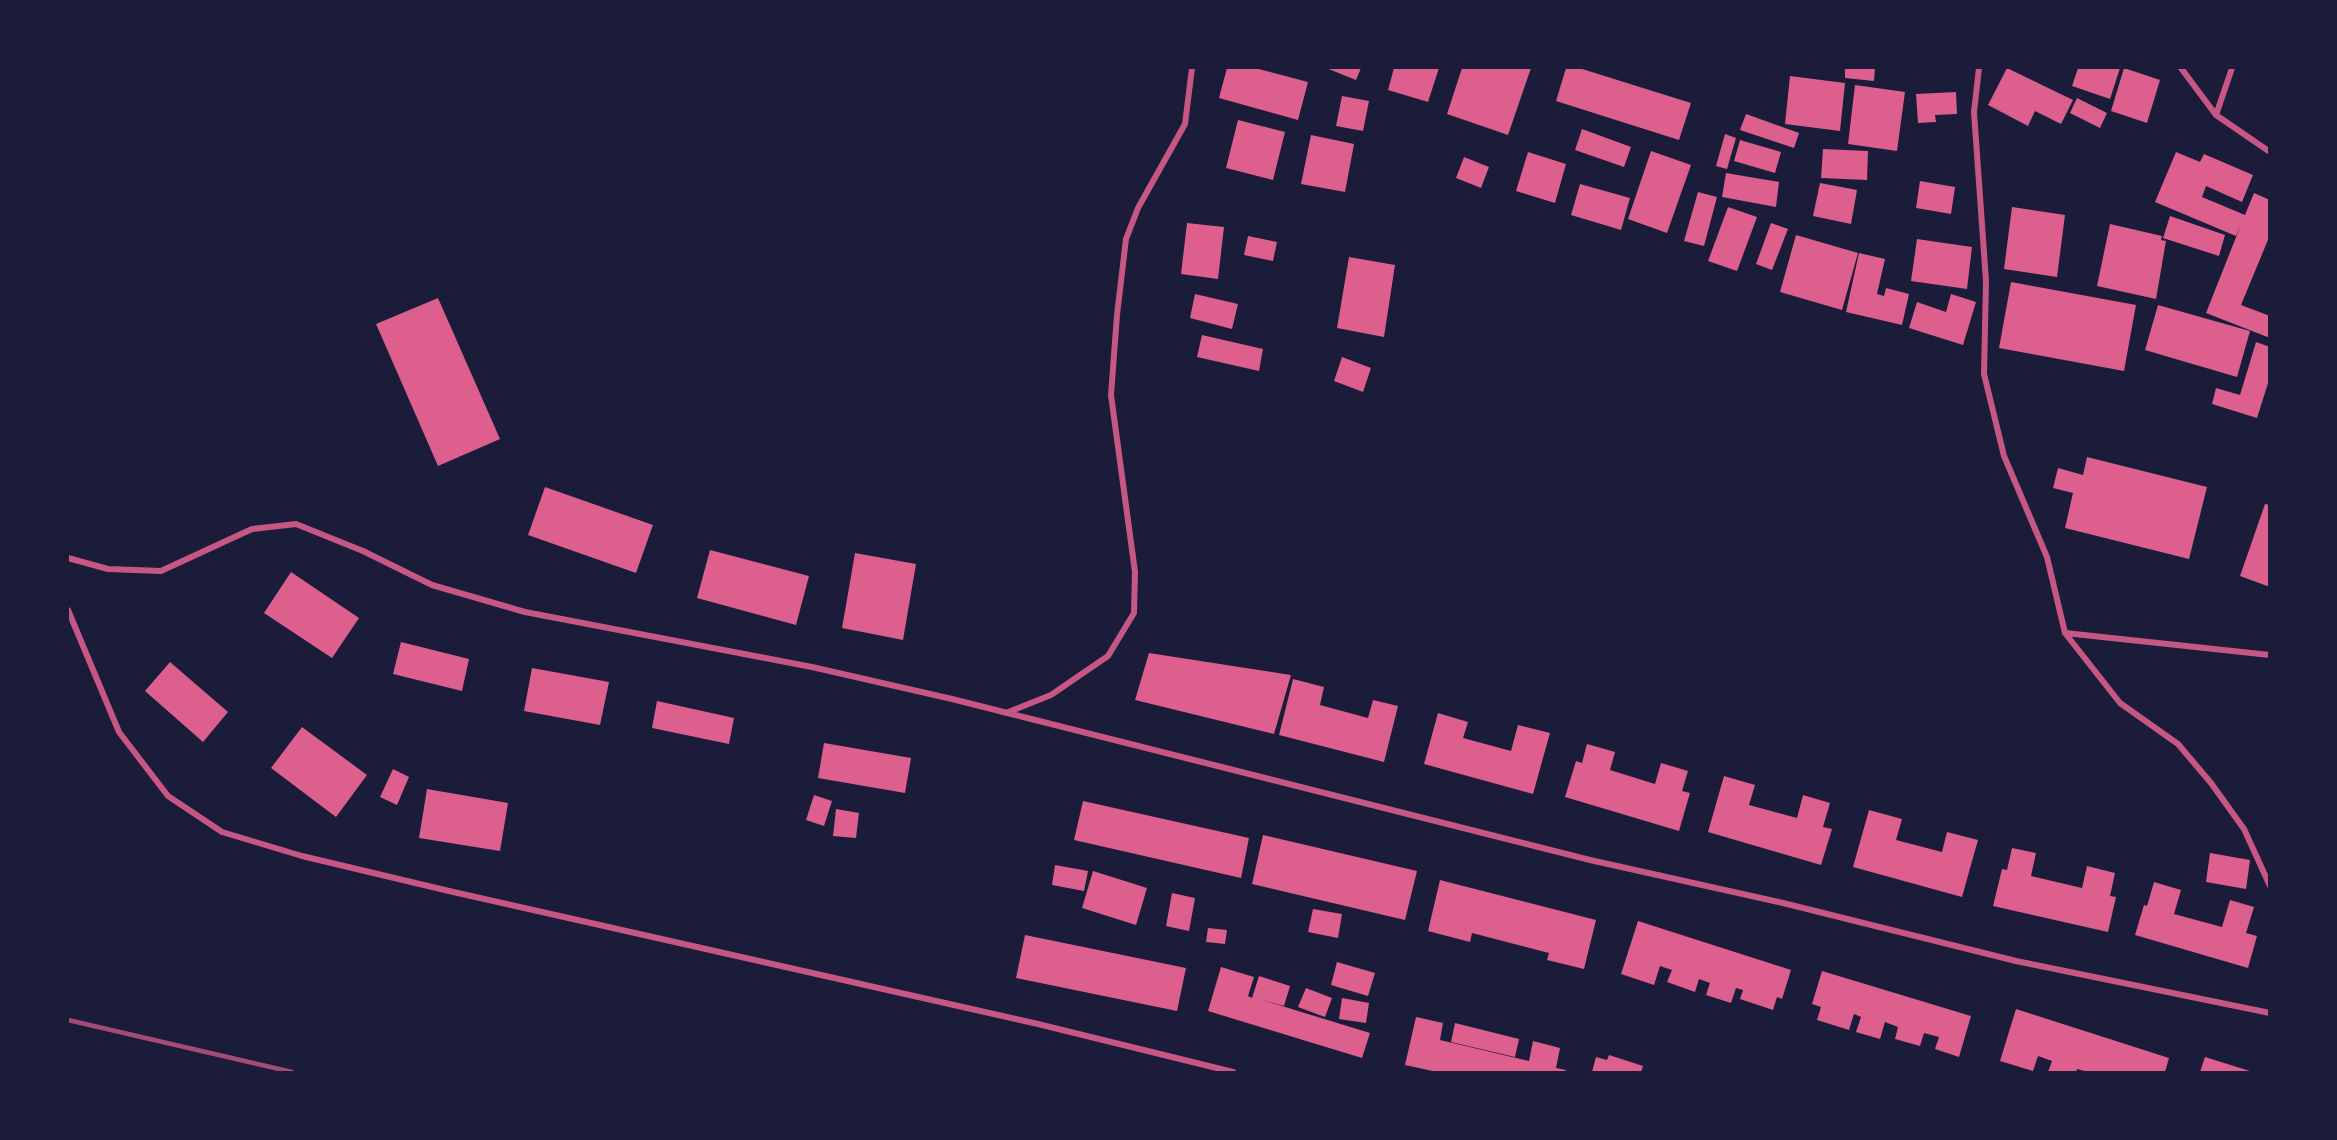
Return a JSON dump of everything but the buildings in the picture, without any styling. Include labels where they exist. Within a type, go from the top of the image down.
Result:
[{"type":"street","points":[[1005,713],[1051,695],[1108,656],[1134,613],[1135,572],[1111,395],[1117,315],[1126,239],[1138,208],[1185,124],[1192,68]]},
{"type":"street","points":[[1979,68],[1974,112],[1986,281],[1984,374],[2004,456],[2047,557],[2065,633],[2121,703],[2178,744],[2211,783],[2244,829],[2270,886]]},
{"type":"street","points":[[2181,68],[2216,114],[2270,152]]},
{"type":"street","points":[[2216,114],[2232,68]]},
{"type":"street","points":[[68,558],[108,569],[161,571],[252,529],[296,524],[363,551],[432,585],[525,612],[812,667],[1005,713],[1590,860],[1783,903],[2016,961],[2270,1013]]},
{"type":"street","points":[[68,610],[119,732],[168,796],[222,832],[348,867],[1026,1022],[1233,1072]]},
{"type":"street","points":[[2065,633],[2270,655]]},
{"type":"railway","points":[[68,1020],[292,1072]]}]
